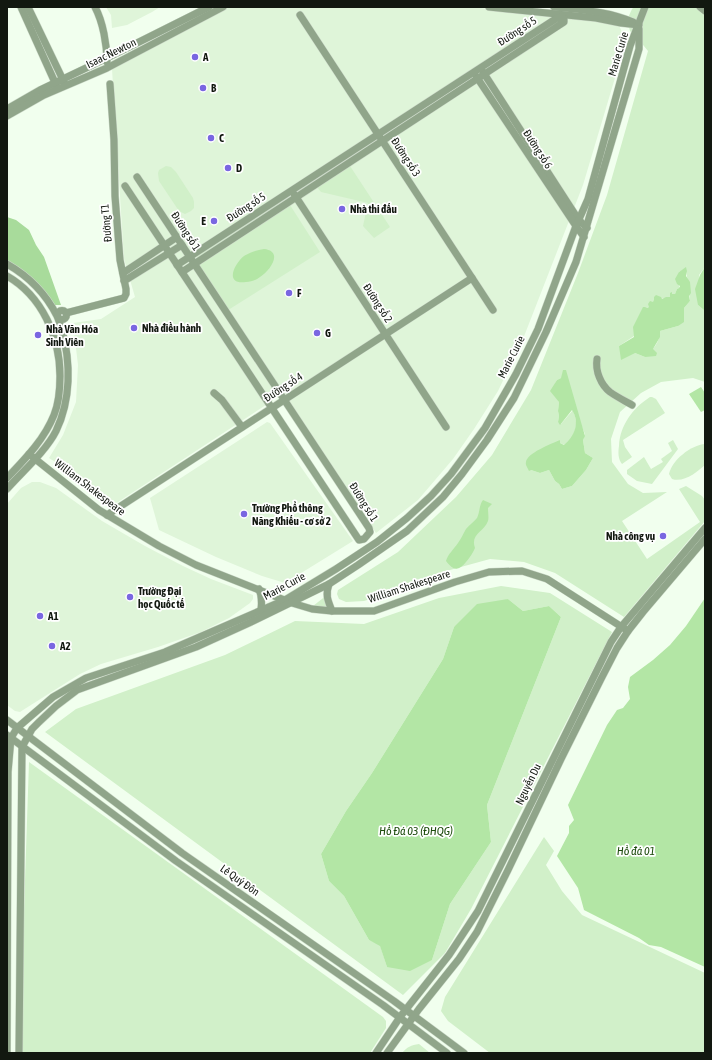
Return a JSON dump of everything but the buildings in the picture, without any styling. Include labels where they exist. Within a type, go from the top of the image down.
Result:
[{"type":"street","points":[[21,7],[57,86]]},
{"type":"street","points":[[28,7],[64,83]]},
{"type":"street","points":[[95,7],[98,12],[105,39],[107,68]]},
{"type":"street","name":"Isaac Newton","points":[[64,83],[107,58],[209,7]]},
{"type":"street","name":"Isaac Newton","points":[[7,109],[64,83],[107,68],[223,7]]},
{"type":"street","points":[[489,7],[596,18],[639,25]]},
{"type":"street","points":[[554,7],[598,11],[621,17],[639,25]]},
{"type":"street","points":[[639,25],[645,7]]},
{"type":"street","points":[[700,7],[705,11]]},
{"type":"street","name":"Đường số 3","points":[[300,15],[493,310]]},
{"type":"street","name":"Đường số 5","points":[[182,272],[296,197],[380,138],[479,73],[557,18],[564,18],[564,22],[479,73]]},
{"type":"street","name":"Marie Curie","points":[[9,736],[53,697],[86,678],[165,652],[285,600],[377,542],[431,496],[451,474],[485,428],[516,374],[538,329],[577,222],[588,199],[630,46],[639,25]]},
{"type":"street","name":"Marie Curie","points":[[22,746],[38,722],[77,690],[196,647],[252,622],[329,584],[407,531],[443,497],[487,440],[514,398],[546,332],[576,262],[639,49],[639,25]]},
{"type":"street","name":"Đường số 6","points":[[479,73],[577,222],[584,237]]},
{"type":"street","name":"Đường T1","points":[[58,317],[60,319],[64,318],[66,313],[124,298],[126,294],[120,260],[115,196],[114,140],[110,84]]},
{"type":"street","name":"Isaac Newton","points":[[7,116],[57,86]]},
{"type":"street","name":"Đường số 5","points":[[177,265],[292,190],[380,138]]},
{"type":"street","name":"Đường số 1","points":[[125,186],[359,540],[364,539],[370,532],[369,528],[137,177]]},
{"type":"street","name":"Đường số 2","points":[[292,190],[446,427]]},
{"type":"street","name":"Đường số 6","points":[[577,222],[587,228]]},
{"type":"street","points":[[123,273],[177,237]]},
{"type":"street","points":[[124,282],[182,245]]},
{"type":"street","points":[[7,264],[19,271],[36,286],[48,300],[58,317],[66,351],[68,384],[66,399],[56,432],[47,445],[7,478]]},
{"type":"street","points":[[7,276],[30,294],[49,322],[55,340],[59,360],[60,384],[59,398],[55,414],[48,428],[32,457],[7,489]]},
{"type":"street","name":"Đường số 4","points":[[107,515],[472,278]]},
{"type":"street","points":[[49,322],[58,317]]},
{"type":"street","points":[[597,359],[598,373],[603,384],[610,392],[632,405]]},
{"type":"street","points":[[516,374],[523,379]]},
{"type":"street","points":[[214,393],[222,400],[242,427]]},
{"type":"street","name":"William Shakespeare","points":[[32,457],[88,502],[159,546],[193,564],[292,603],[312,609],[332,611],[374,611],[489,572],[522,571],[547,579],[628,632]]},
{"type":"street","name":"Nguyễn Du","points":[[376,1053],[400,1017],[449,955],[478,910],[604,654],[621,627],[705,528]]},
{"type":"street","name":"Nguyễn Du","points":[[387,1053],[459,959],[479,927],[617,648],[643,612],[705,539]]},
{"type":"street","points":[[329,584],[326,592],[332,611]]},
{"type":"street","points":[[259,589],[262,604],[261,610]]},
{"type":"street","name":"Lê Quý Đôn","points":[[7,720],[182,853],[406,1010],[464,1053]]},
{"type":"street","points":[[7,1053],[9,736]]},
{"type":"street","name":"Lê Quý Đôn","points":[[9,736],[176,861],[400,1017],[447,1053]]},
{"type":"street","points":[[19,1053],[22,746]]},
{"type":"street","points":[[8,837],[21,837]]},
{"type":"street","points":[[176,861],[182,853]]},
{"type":"street","points":[[220,892],[225,883]]},
{"type":"street","points":[[274,929],[279,920]]},
{"type":"shaded area","points":[[106,7],[160,7],[127,25],[112,28],[111,15]]},
{"type":"shaded area","points":[[228,7],[471,7],[617,21],[626,41],[583,185],[523,339],[498,391],[453,459],[418,500],[376,533],[284,393],[115,504],[73,473],[49,458],[63,435],[76,402],[78,365],[73,323],[101,319],[135,297],[124,259],[112,69]]},
{"type":"shaded area","points":[[634,7],[705,7],[705,267],[699,275],[698,305],[705,311],[705,382],[693,378],[661,382],[641,393],[620,412],[611,439],[612,462],[628,484],[643,493],[667,492],[622,521],[647,559],[700,522],[679,489],[686,486],[702,496],[705,500],[705,521],[624,617],[555,573],[524,562],[490,559],[450,570],[364,601],[346,602],[339,599],[337,594],[338,590],[398,552],[456,497],[492,455],[531,390],[578,273],[607,195],[648,51],[630,31],[627,20]],"holes":[[[686,268],[690,301],[684,308],[678,326],[660,331],[656,346],[645,357],[619,346],[634,336],[642,310],[649,307],[649,304],[653,303],[655,300],[670,297],[672,294],[675,294],[679,288],[679,272]],[[561,378],[585,434],[583,440],[585,453],[593,458],[586,470],[572,486],[562,489],[555,481],[549,470],[540,473],[531,470],[560,440],[560,443],[565,445],[574,433],[576,420],[573,410],[561,424],[558,422],[559,402],[555,384],[557,380]]]},
{"type":"shaded area","points":[[166,166],[171,167],[176,172],[193,198],[194,208],[185,214],[179,211],[159,181],[159,170]]},
{"type":"shaded area","points":[[350,166],[390,227],[374,238],[363,226],[368,203],[321,192],[317,187]]},
{"type":"shaded area","points":[[283,200],[285,201],[197,258],[197,256]]},
{"type":"shaded area","points":[[290,205],[320,252],[225,312],[197,266]]},
{"type":"shaded area","points":[[7,217],[16,220],[29,230],[44,257],[61,305],[52,305],[7,265]]},
{"type":"shaded area","points":[[650,397],[656,399],[665,413],[623,440],[625,447],[632,457],[622,464],[618,453],[622,431],[628,418],[638,406]]},
{"type":"shaded area","name":"Trường Phổ thông Năng Khiếu - cơ sở 2","points":[[267,422],[270,423],[353,541],[285,583],[262,576],[216,557],[159,530],[150,498]]},
{"type":"shaded area","points":[[673,440],[678,449],[652,484],[637,481],[627,474],[627,470],[644,457],[651,469],[663,462],[661,459],[672,451],[668,443]]},
{"type":"shaded area","points":[[705,444],[705,465],[694,474],[686,478],[677,480],[672,479],[669,474],[678,459],[688,450]]},
{"type":"shaded area","name":"Trường Đại học Quốc tế","points":[[32,482],[40,482],[56,488],[102,521],[145,546],[211,579],[253,595],[253,599],[250,603],[229,618],[201,632],[101,664],[80,674],[20,712],[15,711],[7,705],[7,504],[21,488]]},
{"type":"shaded area","points":[[501,586],[550,593],[612,632],[471,909],[445,953],[403,995],[45,732],[76,709],[225,655],[295,621],[364,624],[439,598]],"holes":[[[508,599],[523,611],[549,606],[561,617],[487,805],[491,842],[450,904],[432,960],[387,967],[380,945],[369,940],[344,896],[329,881],[321,854],[346,811],[372,773],[443,659],[454,627]]]},
{"type":"shaded area","points":[[327,595],[332,607],[313,606]]},
{"type":"shaded area","points":[[29,762],[383,1017],[386,1021],[386,1028],[370,1053],[21,1053],[21,998]]},
{"type":"shaded area","points":[[544,837],[554,851],[546,865],[562,891],[582,915],[705,973],[705,1053],[490,1053],[448,1021],[441,1011],[445,997]]},
{"type":"shaded area","points":[[419,1044],[430,1053],[402,1053],[409,1047]]},
{"type":"water","points":[[264,249],[273,253],[274,257],[268,270],[252,281],[239,282],[235,280],[233,277],[234,269],[240,260],[249,253]]},
{"type":"water","points":[[686,267],[686,276],[690,282],[691,293],[689,296],[690,301],[684,308],[684,322],[678,326],[660,331],[660,337],[653,349],[657,353],[656,356],[645,357],[635,353],[621,360],[619,346],[634,337],[633,327],[643,307],[649,307],[648,304],[650,301],[653,302],[656,295],[662,299],[670,297],[670,293],[672,292],[672,294],[675,294],[680,286],[677,284],[675,279],[679,272]]},
{"type":"water","points":[[705,267],[705,311],[698,305],[695,289],[700,275]]},
{"type":"water","points":[[563,370],[566,370],[585,436],[583,440],[585,453],[593,458],[586,470],[572,486],[562,489],[555,481],[549,470],[540,473],[531,470],[529,471],[526,463],[530,455],[546,446],[560,440],[560,443],[564,445],[571,437],[575,429],[576,419],[572,410],[560,425],[558,422],[559,402],[550,391],[557,380],[561,378]]},
{"type":"water","points":[[701,387],[705,393],[705,410],[701,412],[689,394]]},
{"type":"water","points":[[483,500],[492,504],[488,508],[488,521],[474,539],[475,548],[469,558],[460,567],[456,569],[453,568],[446,561],[447,558],[466,529],[477,518]]},
{"type":"water","name":"Hồ đá 01","points":[[705,598],[705,967],[661,947],[649,945],[639,938],[584,910],[578,888],[557,856],[569,833],[569,826],[574,820],[568,805],[607,725],[617,710],[623,708],[630,699],[628,687],[630,677],[670,645],[686,626]]},
{"type":"water","name":"Hồ Đá 03 (ĐHQG)","points":[[508,599],[523,611],[549,606],[561,617],[487,805],[491,842],[450,904],[432,960],[410,971],[387,967],[380,946],[369,940],[344,896],[329,881],[321,854],[346,811],[372,773],[443,659],[454,627],[477,604]]},
{"type":"place","name":"A","points":[[195,57]]},
{"type":"place","name":"B","points":[[203,88]]},
{"type":"place","name":"C","points":[[211,138]]},
{"type":"place","name":"D","points":[[228,168]]},
{"type":"place","name":"Nhà thi đấu","points":[[342,209]]},
{"type":"place","name":"E","points":[[214,221]]},
{"type":"place","name":"F","points":[[289,293]]},
{"type":"place","name":"Nhà điều hành","points":[[134,328]]},
{"type":"place","name":"G","points":[[317,333]]},
{"type":"place","name":"Nhà Văn Hóa Sinh Viên","points":[[38,335]]},
{"type":"place","name":"Trường Phổ thông Năng Khiếu - cơ sở 2","points":[[244,514]]},
{"type":"place","name":"Nhà công vụ","points":[[663,536]]},
{"type":"place","name":"Trường Đại học Quốc tế","points":[[130,597]]},
{"type":"place","name":"A1","points":[[40,616]]},
{"type":"place","name":"A2","points":[[52,646]]}]
